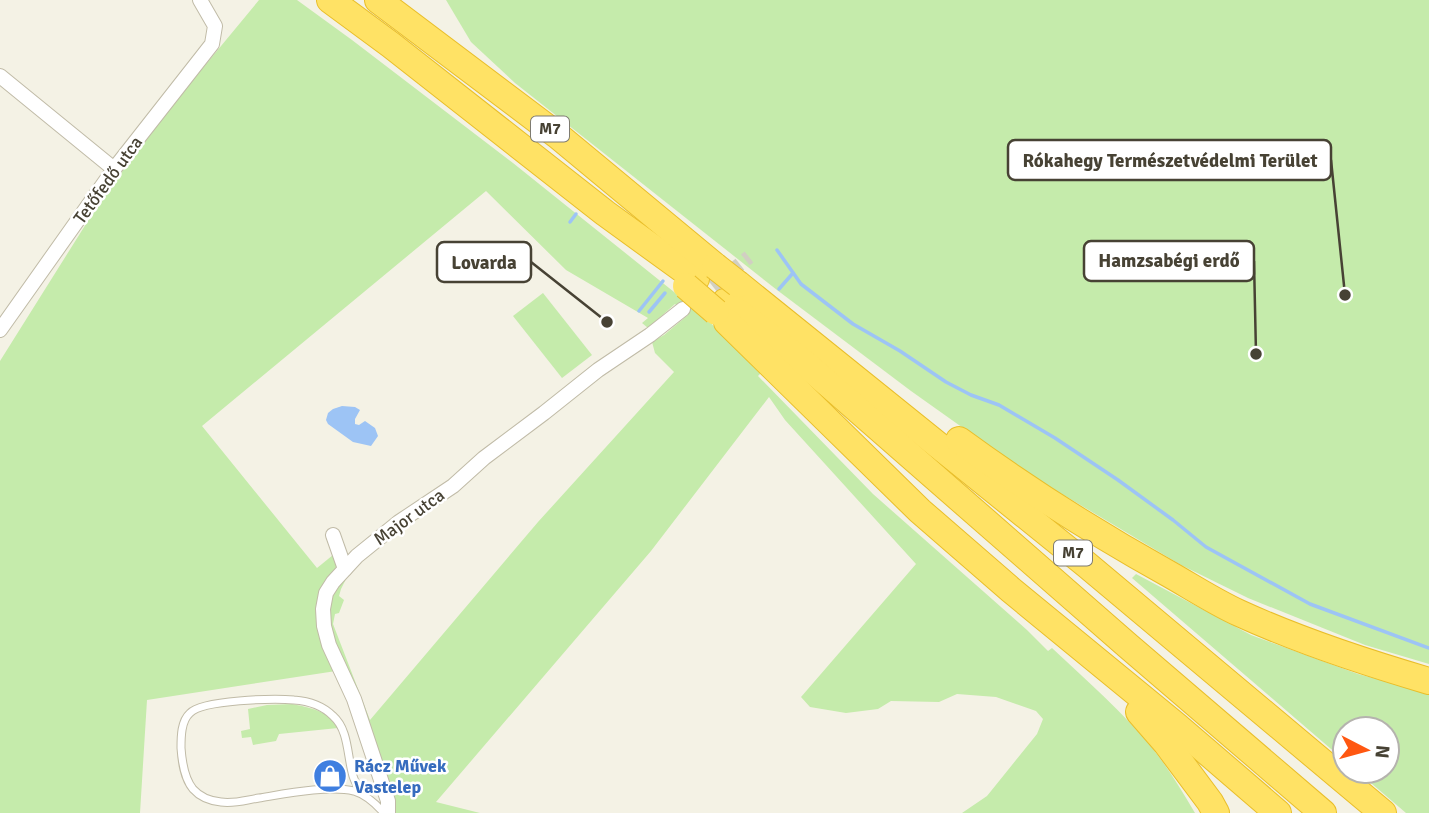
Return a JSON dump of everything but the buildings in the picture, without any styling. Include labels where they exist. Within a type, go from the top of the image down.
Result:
[{"type":"highway","name":"M7","points":[[330,0],[695,285],[734,299],[1087,565],[1383,813]]},
{"type":"highway","name":"M7","points":[[378,0],[557,135],[695,285]]},
{"type":"highway","points":[[695,285],[811,326],[979,455],[1133,554],[1236,612],[1295,638],[1429,681]]},
{"type":"highway","name":"M7","points":[[734,299],[1127,645],[1323,813]]},
{"type":"highway","points":[[734,299],[743,336],[920,511],[1278,813]]},
{"type":"highway","points":[[1011,590],[1113,684],[1140,713],[1166,743],[1213,808]]},
{"type":"street","name":"Tetőfedő utca","points":[[2,323],[114,169],[212,44],[215,32],[213,20],[200,0]]},
{"type":"street","points":[[0,76],[114,169]]},
{"type":"street","name":"Major utca","points":[[386,813],[388,801],[354,699],[329,645],[323,609],[326,593],[357,556],[400,522],[453,486],[484,458],[598,370],[650,335],[695,285]]},
{"type":"street","points":[[333,535],[345,569]]},
{"type":"lane","points":[[363,794],[334,789],[232,802],[204,798],[193,789],[181,758],[181,735],[185,718],[200,706],[273,699],[310,703],[324,709],[335,717],[342,728],[353,775],[363,794],[386,813]]},
{"type":"green space","points":[[259,0],[297,0],[513,163],[699,312],[762,372],[758,376],[873,494],[1048,651],[1052,648],[1117,709],[1159,757],[1195,813],[962,813],[987,796],[1037,734],[1043,719],[1036,711],[996,697],[957,694],[939,702],[891,701],[878,709],[846,713],[810,707],[801,697],[916,564],[785,420],[769,397],[651,551],[436,802],[480,813],[395,813],[358,699],[330,636],[327,613],[333,593],[347,577],[339,596],[344,600],[339,613],[335,614],[333,624],[370,720],[538,522],[674,372],[655,353],[652,342],[688,315],[675,304],[648,328],[642,323],[648,318],[566,270],[486,191],[202,426],[317,568],[333,555],[337,556],[336,568],[324,585],[319,605],[323,634],[336,671],[147,700],[140,813],[0,813],[0,361],[91,216],[149,133]]},
{"type":"green space","points":[[446,0],[1429,0],[1429,664],[1365,645],[1248,598],[1181,565],[1025,472],[911,391],[777,290],[515,83],[471,42]]},
{"type":"green space","points":[[543,293],[592,355],[562,378],[513,316]]},
{"type":"green space","points":[[1136,574],[1251,635],[1358,674],[1429,693],[1429,813],[1406,813],[1373,785],[1401,785],[1401,715],[1331,715],[1331,749],[1132,578]]},
{"type":"green space","points":[[292,704],[324,714],[335,722],[338,728],[279,734],[276,741],[253,745],[251,737],[242,738],[241,731],[250,729],[248,709]]},
{"type":"water","points":[[342,406],[360,410],[355,424],[359,425],[365,421],[375,428],[378,436],[371,446],[353,442],[328,424],[328,413]]},
{"type":"waterway","points":[[570,222],[576,214]]},
{"type":"waterway","points":[[777,250],[801,284],[853,324],[946,382],[999,405],[1055,438],[1118,480],[1206,547],[1310,604],[1429,648]]},
{"type":"waterway","points":[[779,289],[793,273]]},
{"type":"waterway","points":[[639,311],[663,281]]},
{"type":"waterway","points":[[649,312],[665,293]]},
{"type":"tunnel","points":[[696,299],[749,257]]},
{"type":"place","name":"Rókahegy Természetvédelmi Terület","points":[[1345,295]]},
{"type":"place","name":"Lovarda","points":[[607,322]]},
{"type":"place","name":"Hamzsabégi erdő","points":[[1256,354]]},
{"type":"place","name":"Rácz Művek Vastelep","points":[[330,776]]}]
